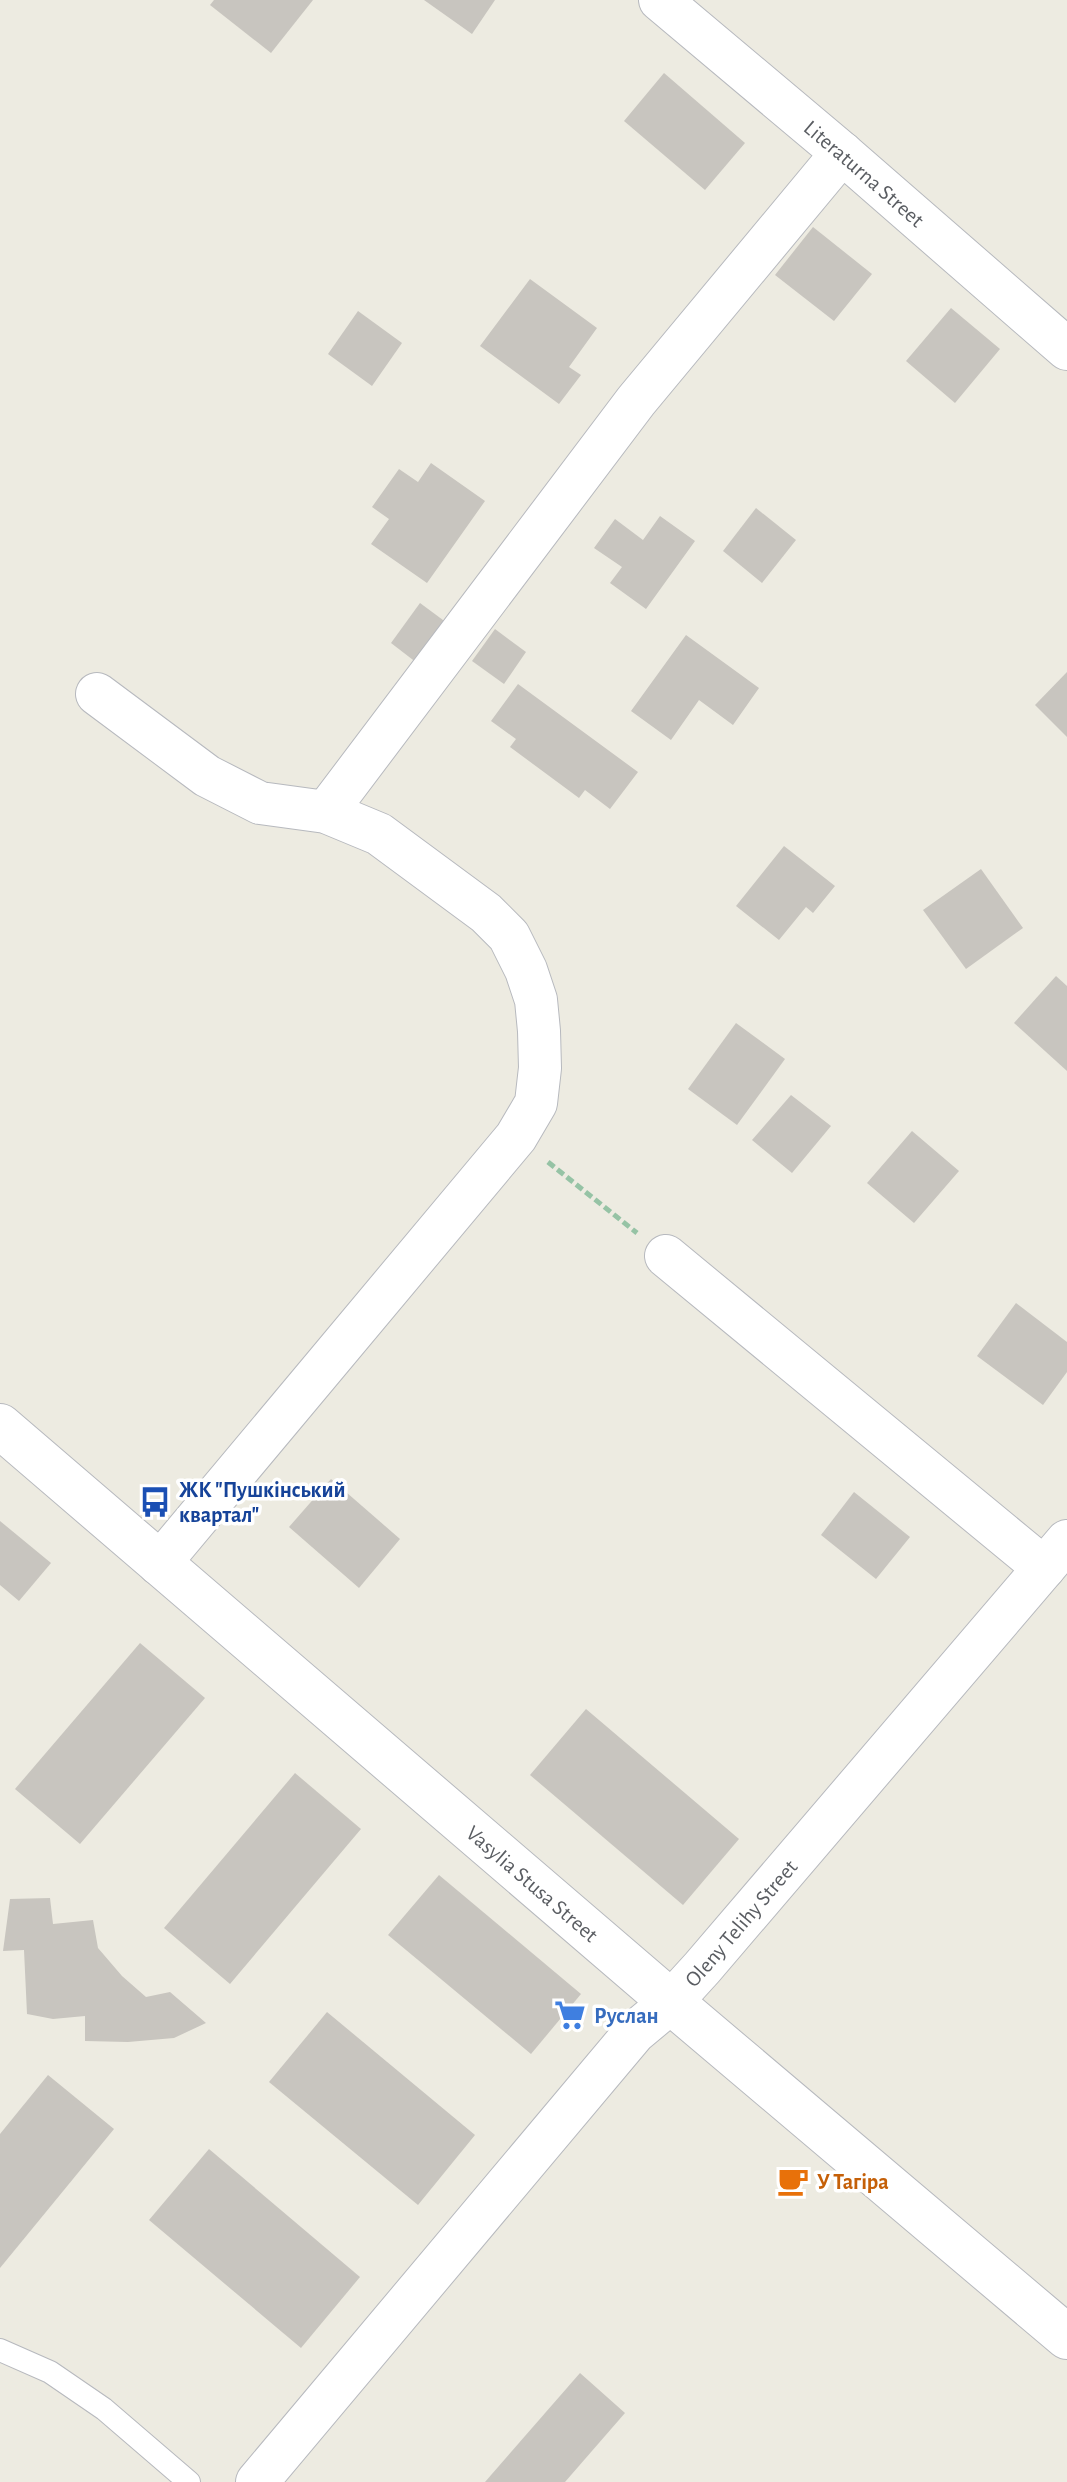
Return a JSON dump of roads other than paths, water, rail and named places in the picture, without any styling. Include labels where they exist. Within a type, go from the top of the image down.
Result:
[{"type":"street","name":"Literaturna Street","points":[[660,0],[1067,349]]},
{"type":"street","points":[[326,812],[636,401],[842,153]]},
{"type":"street","points":[[97,694],[207,776],[260,803],[326,812],[379,834],[486,913],[509,936],[526,970],[536,1000],[539,1031],[540,1068],[536,1103],[516,1137],[159,1564]]},
{"type":"street","points":[[666,1256],[1056,1555]]},
{"type":"street","name":"Vasylia Stusa Street","points":[[0,1426],[1067,2337]]},
{"type":"street","name":"Oleny Telihy Street","points":[[257,2482],[634,2033],[671,2002],[1056,1555]]},
{"type":"lane","points":[[0,2350],[50,2372],[104,2409],[189,2482]]},
{"type":"place","name":"ЖК \"Пушкінський квартал\"","points":[[155,1502]]},
{"type":"place","name":"Руслан","points":[[570,2015]]},
{"type":"place","name":"У Тагіра","points":[[793,2181]]}]
